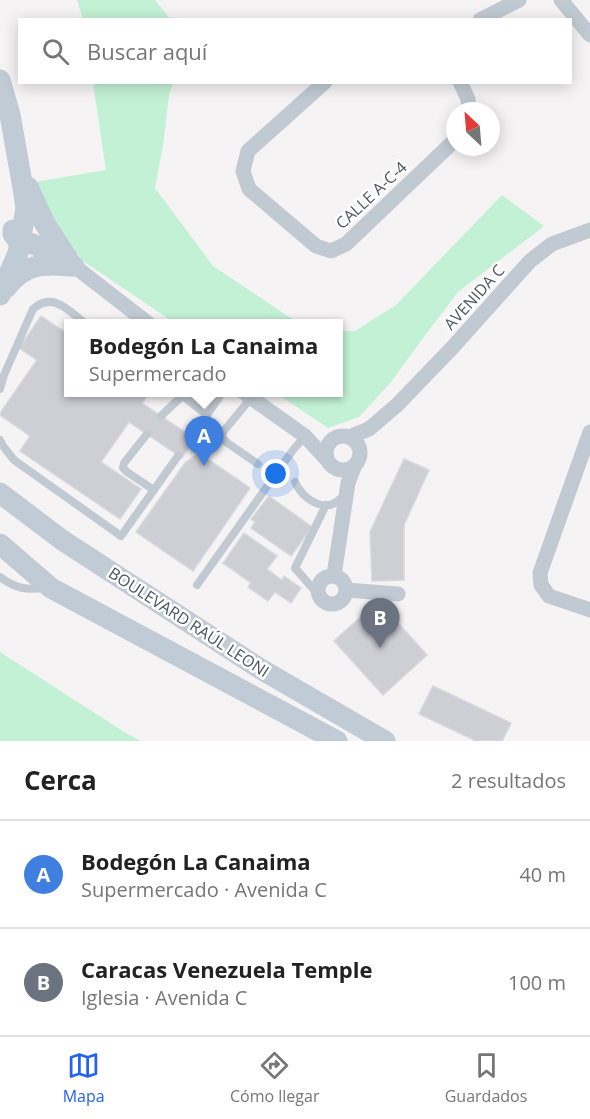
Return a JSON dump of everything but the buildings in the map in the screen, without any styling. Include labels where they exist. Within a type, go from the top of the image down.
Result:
[{"type":"main road","points":[[0,80],[10,115],[26,208],[18,253],[0,296]]},
{"type":"main road","points":[[0,129],[6,157],[13,234],[16,238],[49,250],[74,266]]},
{"type":"main road","points":[[18,161],[45,224],[74,266]]},
{"type":"main road","points":[[0,296],[17,275],[34,266],[49,264],[74,266]]},
{"type":"main road","name":"BOULEVARD RAÚL LEONI","points":[[0,493],[62,540],[259,668],[385,741]]},
{"type":"main road","name":"BOULEVARD RAÚL LEONI","points":[[0,544],[51,588],[337,741]]},
{"type":"street","points":[[484,18],[519,0]]},
{"type":"street","points":[[561,0],[590,35]]},
{"type":"street","name":"CALLE A-C-4","points":[[323,84],[248,152],[243,171],[249,189],[316,246],[331,250],[346,244],[446,149]]},
{"type":"street","points":[[461,84],[468,102]]},
{"type":"street","name":"AVENIDA C","points":[[343,504],[326,451],[329,443],[340,436],[349,437],[369,429],[397,405],[452,348],[530,261],[552,244],[590,230]]},
{"type":"street","points":[[74,266],[143,319]]},
{"type":"street","name":"AVENIDA C","points":[[250,397],[305,436],[330,464]]},
{"type":"street","name":"AVENIDA C","points":[[334,575],[348,483],[357,462],[397,405]]},
{"type":"street","points":[[590,432],[540,573],[541,585],[549,596],[590,610]]},
{"type":"street","name":"AVENIDA C","points":[[305,436],[332,440]]},
{"type":"street","points":[[330,464],[344,471],[350,470],[357,462],[360,449],[356,441],[349,437]]},
{"type":"street","points":[[334,575],[343,580],[346,590],[343,599],[335,604],[322,601],[317,593],[319,583],[323,578],[334,575]]},
{"type":"street","points":[[346,590],[398,594]]},
{"type":"lane","points":[[0,389],[33,309],[39,303],[49,300],[57,302],[79,319]]},
{"type":"lane","points":[[161,416],[178,397]]},
{"type":"lane","points":[[185,397],[207,415]]},
{"type":"lane","points":[[192,436],[220,397]]},
{"type":"lane","points":[[246,397],[222,437],[258,464]]},
{"type":"lane","points":[[147,435],[124,463],[123,468],[154,490]]},
{"type":"lane","points":[[197,585],[292,450],[305,436]]},
{"type":"lane","points":[[0,440],[14,460],[121,536],[178,456]]},
{"type":"lane","points":[[295,483],[299,491],[320,505],[343,504]]},
{"type":"lane","points":[[317,593],[295,568],[327,505]]},
{"type":"lane","points":[[0,578],[11,586],[31,590],[51,588]]},
{"type":"green space","points":[[77,0],[155,0],[169,18],[83,18]]},
{"type":"green space","points":[[93,84],[173,84],[155,188],[213,266],[294,319],[169,319],[83,261],[54,223],[35,182],[106,170]]},
{"type":"green space","points":[[502,195],[544,226],[458,292],[391,382],[359,417],[328,428],[282,397],[343,397],[343,331],[355,331],[396,305]]},
{"type":"green space","points":[[0,652],[124,732],[141,741],[0,741]]},
{"type":"place","name":"Bodegón La Canaima","points":[[204,466]]},
{"type":"place","name":"Caracas Venezuela Temple","points":[[380,648]]}]
